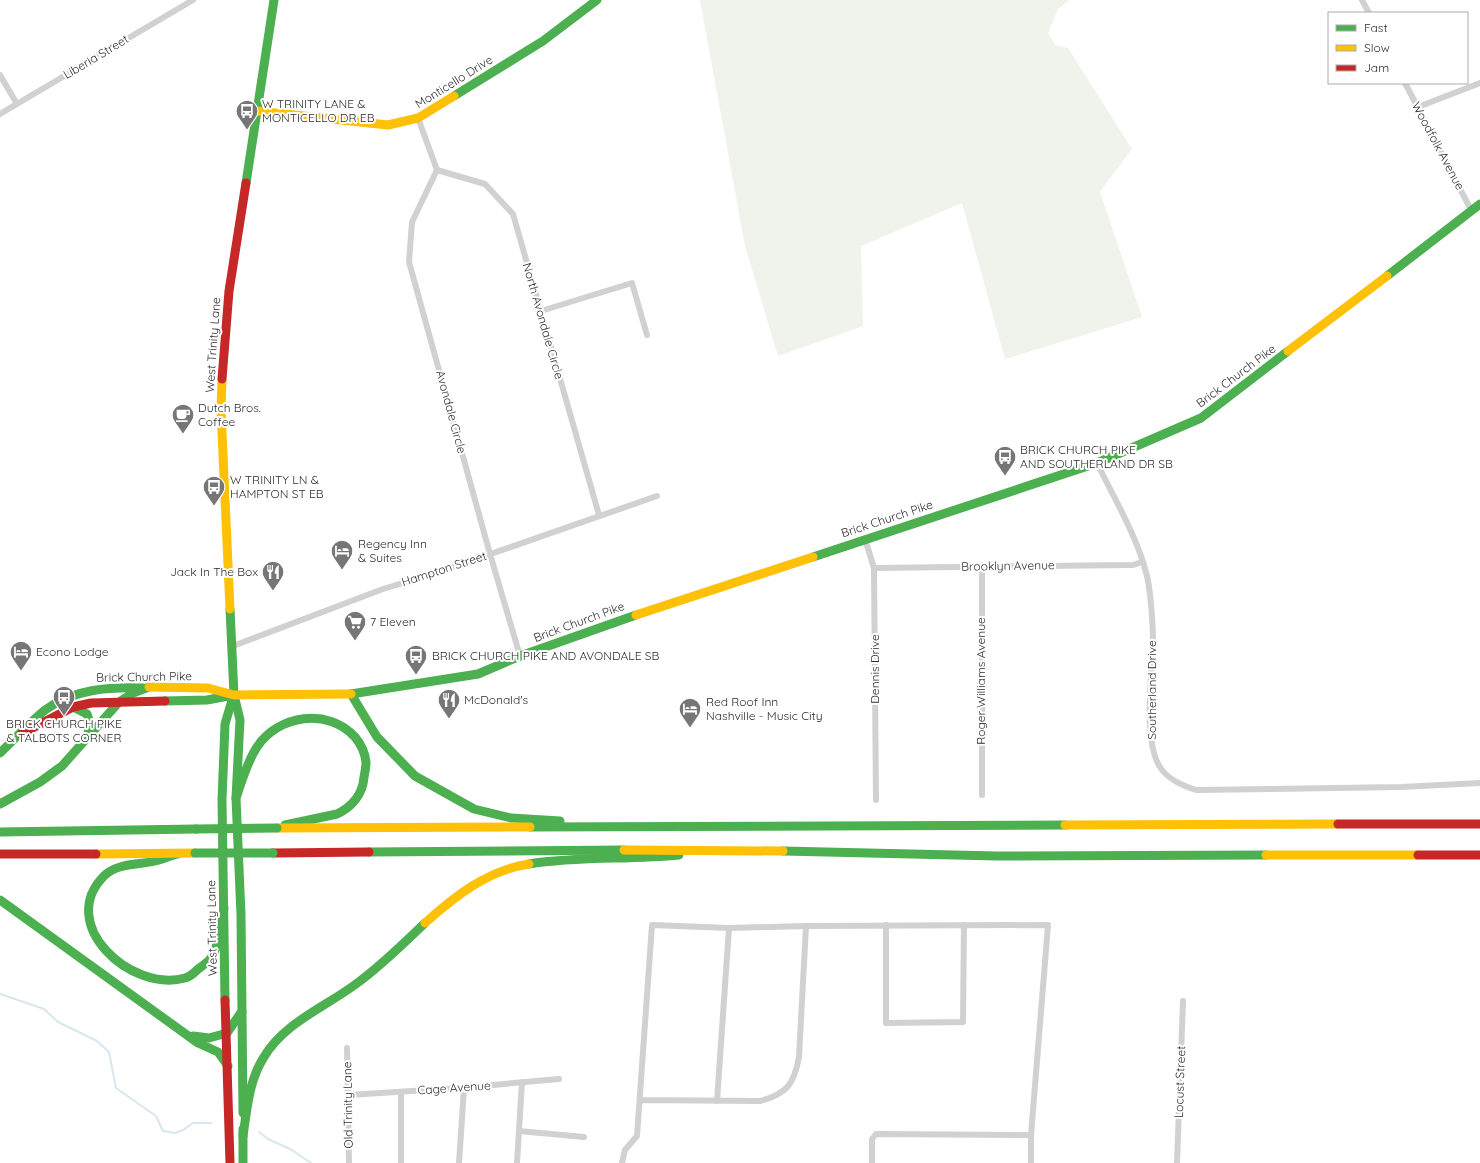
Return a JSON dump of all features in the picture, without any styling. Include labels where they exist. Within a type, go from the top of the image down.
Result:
[{"type":"main road","name":"West Trinity Lane","points":[[243,1163],[241,915],[236,798],[240,720],[234,695],[222,392],[229,291],[274,0]]},
{"type":"main road","name":"Monticello Drive","points":[[257,111],[388,125],[418,118],[543,41],[597,0]]},
{"type":"main road","name":"Brick Church Pike","points":[[21,734],[73,707],[91,703],[207,700],[234,695],[351,694],[478,674],[520,656],[634,616],[705,594],[865,539],[1097,463],[1201,418],[1480,204]]},
{"type":"main road","name":"Brick Church Pike","points":[[0,753],[36,718],[60,700],[88,691],[118,688],[208,688],[234,695]]},
{"type":"main road","points":[[0,804],[40,782],[62,766],[119,702],[133,693],[150,688]]},
{"type":"main road","points":[[351,694],[377,737],[415,776],[474,809],[511,818],[669,828]]},
{"type":"main road","name":"West Trinity Lane","points":[[230,1163],[222,800],[225,724],[234,695]]},
{"type":"main road","points":[[73,707],[87,714],[90,725],[88,737]]},
{"type":"main road","points":[[236,798],[249,761],[262,740],[273,731],[288,722],[302,717],[322,717],[342,725],[355,736],[366,762],[365,776],[361,792],[350,807],[326,818],[297,821],[277,828]]},
{"type":"main road","points":[[0,832],[277,828],[669,828],[1480,824]]},
{"type":"main road","points":[[243,1136],[251,1082],[260,1062],[282,1033],[368,975],[449,901],[467,888],[506,870],[527,865],[561,860],[655,858],[718,849]]},
{"type":"main road","points":[[0,854],[273,854],[718,849],[997,856],[1480,856]]},
{"type":"main road","points":[[178,854],[154,861],[128,864],[106,875],[93,892],[89,907],[89,921],[94,935],[105,951],[123,967],[141,977],[156,981],[184,979],[198,972],[208,962],[217,940],[224,908]]},
{"type":"main road","points":[[0,900],[198,1042],[218,1052],[228,1066]]},
{"type":"main road","points":[[187,1034],[209,1038],[227,1033],[242,1011]]},
{"type":"street","name":"Liberia Street","points":[[0,114],[193,0]]},
{"type":"street","points":[[1362,0],[1368,12]]},
{"type":"street","points":[[0,75],[17,104]]},
{"type":"street","points":[[1418,107],[1480,83]]},
{"type":"street","name":"Woodfolk Avenue","points":[[1406,84],[1471,210]]},
{"type":"street","points":[[418,118],[437,170]]},
{"type":"street","name":"North Avondale Circle","points":[[437,170],[485,184],[513,214],[599,515]]},
{"type":"street","name":"Avondale Circle","points":[[437,170],[412,222],[409,262],[490,554],[520,656]]},
{"type":"street","points":[[541,310],[632,283],[647,335]]},
{"type":"street","name":"Southerland Drive","points":[[1097,463],[1133,536],[1147,577],[1153,641],[1150,733],[1155,758],[1162,770],[1172,779],[1196,790],[1401,788],[1480,783]]},
{"type":"street","name":"Hampton Street","points":[[232,646],[383,589],[442,571],[656,496]]},
{"type":"street","name":"Dennis Drive","points":[[865,539],[874,568],[876,800]]},
{"type":"street","name":"Brooklyn Avenue","points":[[874,568],[1132,565],[1142,562]]},
{"type":"street","name":"Roger Williams Avenue","points":[[982,566],[982,795]]},
{"type":"street","points":[[622,1163],[625,1150],[638,1136],[652,925],[729,928],[1048,924],[1031,1135],[1031,1163]]},
{"type":"street","points":[[886,925],[886,1023],[964,1022],[964,925]]},
{"type":"street","points":[[641,1100],[760,1101],[775,1097],[785,1091],[796,1073],[799,1057],[806,926]]},
{"type":"street","points":[[717,1100],[729,928]]},
{"type":"street","name":"Locust Street","points":[[1177,1163],[1183,1001]]},
{"type":"street","name":"Old Trinity Lane","points":[[347,1048],[349,1163]]},
{"type":"street","name":"Cage Avenue","points":[[349,1095],[464,1088],[559,1079]]},
{"type":"street","points":[[517,1163],[522,1082]]},
{"type":"street","points":[[459,1163],[464,1088]]},
{"type":"street","points":[[401,1092],[401,1163]]},
{"type":"street","points":[[519,1131],[584,1137]]},
{"type":"street","points":[[872,1163],[872,1139],[876,1134],[1031,1135]]},
{"type":"shaded area","points":[[700,0],[1070,0],[1058,9],[1048,33],[1055,45],[1068,48],[1132,149],[1100,192],[1142,317],[1005,359],[962,203],[861,246],[863,326],[778,356],[745,246]]},
{"type":"waterway","points":[[0,994],[44,1009],[58,1022],[97,1041],[109,1052],[116,1088],[156,1116],[163,1131],[175,1133],[183,1130],[193,1123],[211,1123]]},
{"type":"waterway","points":[[259,1132],[268,1139],[292,1150],[311,1163]]},
{"type":"traffic: fast","points":[[246,183],[274,0]]},
{"type":"traffic: fast","points":[[454,96],[543,41],[597,0]]},
{"type":"traffic: fast","points":[[1387,276],[1480,204]]},
{"type":"traffic: fast","points":[[813,557],[1097,463],[1201,418],[1288,351]]},
{"type":"traffic: fast","points":[[230,609],[234,695],[240,720],[236,798],[241,915],[243,1113]]},
{"type":"traffic: fast","points":[[351,694],[478,674],[520,656],[636,615]]},
{"type":"traffic: fast","points":[[0,804],[40,782],[62,766],[119,702],[133,693],[149,687]]},
{"type":"traffic: fast","points":[[0,753],[33,720],[56,703],[67,698],[92,691],[117,688],[143,688]]},
{"type":"traffic: fast","points":[[351,694],[377,737],[415,776],[474,809],[511,818],[560,821]]},
{"type":"traffic: fast","points":[[165,701],[207,700],[234,695]]},
{"type":"traffic: fast","points":[[225,1000],[222,800],[225,724],[233,697]]},
{"type":"traffic: fast","points":[[73,707],[87,714],[89,720],[88,737]]},
{"type":"traffic: fast","points":[[236,798],[253,753],[266,736],[277,728],[290,722],[304,719],[331,721],[344,728],[357,739],[362,748],[366,762],[363,783],[356,799],[347,808],[337,814],[285,825]]},
{"type":"traffic: fast","points":[[530,827],[1065,825]]},
{"type":"traffic: fast","points":[[196,829],[277,828]]},
{"type":"traffic: fast","points":[[0,832],[196,829]]},
{"type":"traffic: fast","points":[[369,852],[624,850]]},
{"type":"traffic: fast","points":[[783,851],[997,856],[1266,855]]},
{"type":"traffic: fast","points":[[195,853],[273,853]]},
{"type":"traffic: fast","points":[[178,854],[155,861],[122,866],[105,875],[92,894],[89,913],[94,933],[106,950],[122,965],[142,975],[164,980],[185,978],[193,974],[211,958],[218,940],[224,908]]},
{"type":"traffic: fast","points":[[529,864],[566,860],[679,855]]},
{"type":"traffic: fast","points":[[0,900],[198,1043],[218,1052],[228,1066]]},
{"type":"traffic: fast","points":[[243,1136],[247,1105],[255,1075],[272,1045],[282,1034],[306,1016],[344,992],[374,970],[425,923]]},
{"type":"traffic: fast","points":[[193,1036],[209,1038],[227,1033],[242,1011]]},
{"type":"traffic: fast","points":[[243,1129],[243,1163]]},
{"type":"traffic: slow","points":[[257,111],[388,125],[418,118],[454,96]]},
{"type":"traffic: slow","points":[[1288,351],[1387,276]]},
{"type":"traffic: slow","points":[[222,379],[221,410],[230,609]]},
{"type":"traffic: slow","points":[[636,615],[813,557]]},
{"type":"traffic: slow","points":[[149,687],[208,688],[234,695],[351,694]]},
{"type":"traffic: slow","points":[[1065,825],[1338,824]]},
{"type":"traffic: slow","points":[[277,828],[530,827]]},
{"type":"traffic: slow","points":[[624,850],[783,851]]},
{"type":"traffic: slow","points":[[96,854],[195,853]]},
{"type":"traffic: slow","points":[[1266,855],[1418,855]]},
{"type":"traffic: slow","points":[[425,923],[460,894],[486,878],[514,867],[529,864]]},
{"type":"traffic: jam","points":[[222,379],[229,291],[246,183]]},
{"type":"traffic: jam","points":[[21,734],[73,707],[91,703],[165,701]]},
{"type":"traffic: jam","points":[[1338,824],[1480,824]]},
{"type":"traffic: jam","points":[[273,853],[369,852]]},
{"type":"traffic: jam","points":[[0,854],[96,854]]},
{"type":"traffic: jam","points":[[1418,855],[1480,855]]},
{"type":"traffic: jam","points":[[225,1000],[230,1163]]},
{"type":"place","name":"W TRINITY LANE & MONTICELLO DR EB","points":[[247,130]]},
{"type":"place","name":"Dutch Bros. Coffee","points":[[183,434]]},
{"type":"place","name":"BRICK CHURCH PIKE AND SOUTHERLAND DR SB","points":[[1005,476]]},
{"type":"place","name":"W TRINITY LN & HAMPTON ST EB","points":[[214,506]]},
{"type":"place","name":"Regency Inn & Suites","points":[[342,570]]},
{"type":"place","name":"Jack In The Box","points":[[273,592]]},
{"type":"place","name":"7 Eleven","points":[[355,642]]},
{"type":"place","name":"Econo Lodge","points":[[21,672]]},
{"type":"place","name":"BRICK CHURCH PIKE AND AVONDALE SB","points":[[416,676]]},
{"type":"place","name":"BRICK CHURCH PIKE & TALBOTS CORNER","points":[[64,716]]},
{"type":"place","name":"McDonald's","points":[[449,720]]},
{"type":"place","name":"Red Roof Inn Nashville - Music City","points":[[690,728]]}]
